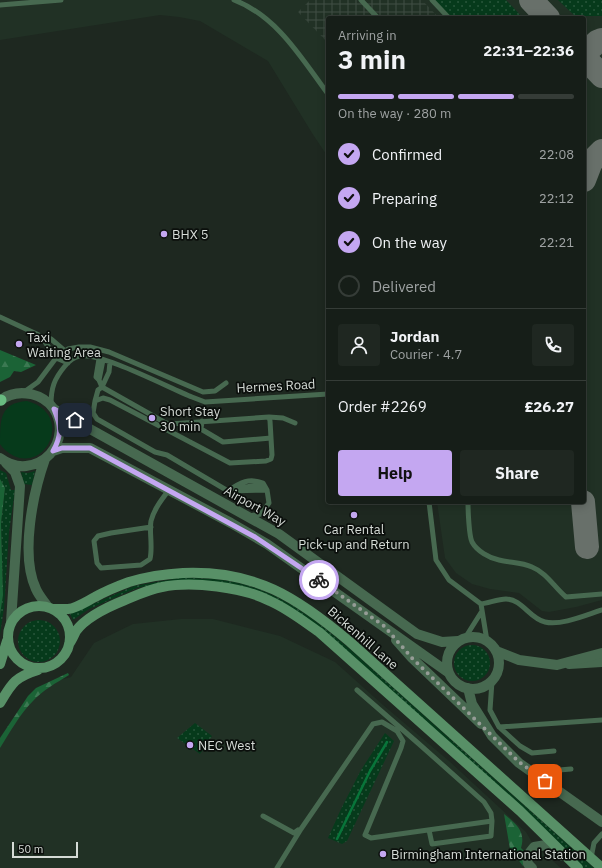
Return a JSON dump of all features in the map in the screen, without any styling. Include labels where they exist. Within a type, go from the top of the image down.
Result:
[{"type":"main road","name":"Bickenhill Lane","points":[[50,608],[69,609],[129,582],[167,574],[221,574],[252,580],[275,590],[300,603],[322,618],[602,868]]},
{"type":"main road","name":"Bickenhill Lane","points":[[69,644],[77,630],[86,622],[106,609],[140,593],[162,587],[206,585],[246,593],[269,600],[295,615],[319,632],[520,811],[578,867]]},
{"type":"main road","points":[[0,664],[11,622],[20,612],[31,607],[40,606],[50,608],[60,614],[65,620],[69,628],[70,636],[69,644],[61,660],[54,665],[18,678],[10,686],[0,703]]},
{"type":"main road","points":[[7,640],[9,649],[20,663],[37,669],[46,668]]},
{"type":"street","points":[[0,400],[13,394],[24,392]]},
{"type":"street","name":"Airport Way","points":[[24,392],[39,396],[53,407],[285,538],[417,634],[442,642],[462,640]]},
{"type":"street","points":[[2,460],[21,466],[34,465],[45,459],[53,451],[60,434],[59,421],[53,407]]},
{"type":"street","name":"Airport Way","points":[[53,451],[62,448],[90,448],[267,544],[449,673]]},
{"type":"street","points":[[45,459],[36,487],[30,523],[29,543],[30,566],[36,588],[50,608]]},
{"type":"street","points":[[2,460],[15,472],[20,486],[11,622]]},
{"type":"street","points":[[384,626],[412,658],[519,762],[602,822]]},
{"type":"street","points":[[477,637],[487,641],[496,651],[499,661],[498,671],[492,681],[482,687],[468,688],[459,685],[452,679],[449,673],[447,662],[450,652],[462,640],[477,637]]},
{"type":"street","points":[[496,651],[519,660],[556,665],[602,662]]},
{"type":"street","points":[[556,665],[602,653]]},
{"type":"street","points":[[468,688],[472,704],[492,736]]},
{"type":"street","points":[[532,868],[528,864],[527,856],[534,847],[539,845],[546,845],[578,867]]},
{"type":"lane","points":[[0,5],[61,0]]},
{"type":"lane","points":[[234,0],[243,3],[271,23],[289,42],[326,91]]},
{"type":"lane","points":[[361,0],[376,16]]},
{"type":"lane","points":[[432,0],[447,16]]},
{"type":"lane","points":[[0,317],[41,336],[51,339],[64,351],[68,363]]},
{"type":"lane","points":[[41,336],[56,358],[68,363]]},
{"type":"lane","points":[[24,392],[38,382],[56,358],[64,351],[79,347],[90,347],[109,352],[203,392],[215,391],[226,383]]},
{"type":"lane","name":"Hermes Road","points":[[68,363],[72,359],[80,356],[101,359],[205,402],[326,394]]},
{"type":"lane","points":[[101,359],[100,380],[102,387],[170,424],[269,416],[283,418],[295,423]]},
{"type":"lane","points":[[110,362],[110,372],[102,387],[98,390],[95,401],[93,414],[97,419],[155,452],[168,455],[228,491],[267,490]]},
{"type":"lane","points":[[53,407],[51,394],[56,376],[68,363]]},
{"type":"lane","points":[[95,401],[103,398],[110,400],[166,431],[191,442],[230,463],[266,461],[271,459],[269,416]]},
{"type":"lane","points":[[202,421],[201,429],[223,442],[271,438]]},
{"type":"lane","points":[[166,431],[170,424]]},
{"type":"lane","points":[[228,491],[236,485],[247,481],[254,480],[263,483],[267,490],[269,503],[261,514],[246,516]]},
{"type":"lane","points":[[151,527],[98,536],[94,541],[97,563],[101,568],[141,565],[150,559],[152,550],[151,521],[158,505],[169,490]]},
{"type":"lane","points":[[429,504],[436,560],[449,580],[481,604],[487,641]]},
{"type":"lane","points":[[468,504],[471,541],[490,557],[533,567],[547,576],[556,589],[566,597],[602,594]]},
{"type":"lane","points":[[481,604],[506,599],[518,603],[534,618],[543,622],[552,623],[602,610]]},
{"type":"lane","points":[[462,640],[482,611]]},
{"type":"lane","points":[[492,681],[490,710],[499,727],[520,746],[532,753],[554,751]]},
{"type":"lane","points":[[357,690],[484,802],[491,813],[491,836],[432,844],[429,830]]},
{"type":"lane","points":[[499,727],[602,720]]},
{"type":"lane","points":[[277,868],[301,829],[373,724],[382,722],[396,731],[403,741],[365,835],[371,838],[492,821]]},
{"type":"lane","points":[[533,772],[572,769]]},
{"type":"lane","points":[[263,816],[294,834],[301,829]]},
{"type":"lane","points":[[591,858],[594,844],[602,834]]},
{"type":"shaded area","points":[[0,0],[602,0],[602,600],[549,612],[542,611],[519,593],[490,589],[472,584],[456,573],[445,558],[437,504],[586,504],[586,16],[326,16],[326,154],[268,61],[200,21],[160,15],[0,40]]},
{"type":"shaded area","points":[[310,0],[422,0],[437,16],[326,16],[326,41],[298,12]]},
{"type":"shaded area","name":"NEC West","points":[[181,619],[213,619],[280,636],[335,662],[449,761],[526,832],[533,844],[561,868],[0,868],[0,739],[33,698],[52,682],[71,677],[94,643],[133,624]]},
{"type":"green space","points":[[432,0],[506,0],[521,16],[447,16]]},
{"type":"green space","points":[[558,0],[602,0],[602,16],[575,16]]},
{"type":"green space","points":[[0,350],[36,365],[21,372],[14,371],[10,377],[0,382]]},
{"type":"green space","points":[[27,401],[41,408],[49,417],[52,428],[50,439],[45,449],[37,456],[26,458],[14,456],[3,448],[0,444],[0,427],[3,414],[11,405],[18,402]]},
{"type":"green space","points":[[0,470],[6,473],[11,490],[15,490],[9,532],[4,608],[0,634],[0,615],[3,594],[1,523],[5,488],[0,479]]},
{"type":"green space","points":[[35,471],[32,485],[24,484],[21,472],[28,473]]},
{"type":"green space","points":[[0,479],[5,488],[1,523],[3,595],[0,615]]},
{"type":"green space","points":[[179,578],[216,579],[246,585],[279,598],[309,617],[351,650],[594,868],[582,868],[274,599],[165,582],[137,588],[89,609],[73,620],[70,614],[134,586]]},
{"type":"green space","points":[[35,620],[43,620],[51,623],[57,629],[60,641],[57,653],[51,659],[43,662],[35,662],[27,659],[21,653],[18,645],[18,637],[21,629],[27,623]]},
{"type":"green space","points":[[472,645],[485,650],[490,663],[485,676],[472,681],[459,676],[454,663],[459,650]]},
{"type":"green space","points":[[68,673],[69,675],[45,690],[28,706],[15,723],[0,748],[0,738],[28,696],[36,688]]},
{"type":"green space","points":[[195,723],[212,736],[200,754],[177,738]]},
{"type":"green space","points":[[385,733],[394,741],[347,841],[342,844],[328,838],[361,770]]},
{"type":"green space","points":[[504,814],[519,828],[521,832],[521,848],[525,852],[523,866],[510,849]]},
{"type":"waterway","points":[[337,839],[370,771],[387,742]]},
{"type":"taxiway","points":[[531,0],[546,16]]},
{"type":"taxiway","points":[[586,52],[597,42],[602,40]]},
{"type":"taxiway","points":[[586,59],[602,76]]},
{"type":"taxiway","points":[[586,175],[591,162],[602,151]]},
{"type":"taxiway","points":[[583,504],[587,547]]},
{"type":"way so far","points":[[319,580],[384,626],[412,658],[519,762],[545,781]]},
{"type":"place","name":"BHX 5","points":[[164,234]]},
{"type":"place","name":"Taxi Waiting Area","points":[[19,344]]},
{"type":"place","name":"Short Stay 30 min","points":[[152,418]]},
{"type":"place","name":"Car Rental Pick-up and Return","points":[[354,515]]},
{"type":"place","name":"NEC West","points":[[190,745]]},
{"type":"place","name":"Birmingham International Station","points":[[383,854]]},
{"type":"route","points":[[75,420],[54,409],[59,421],[60,434],[53,451],[73,447],[90,448],[231,523],[267,544],[319,580]]}]
